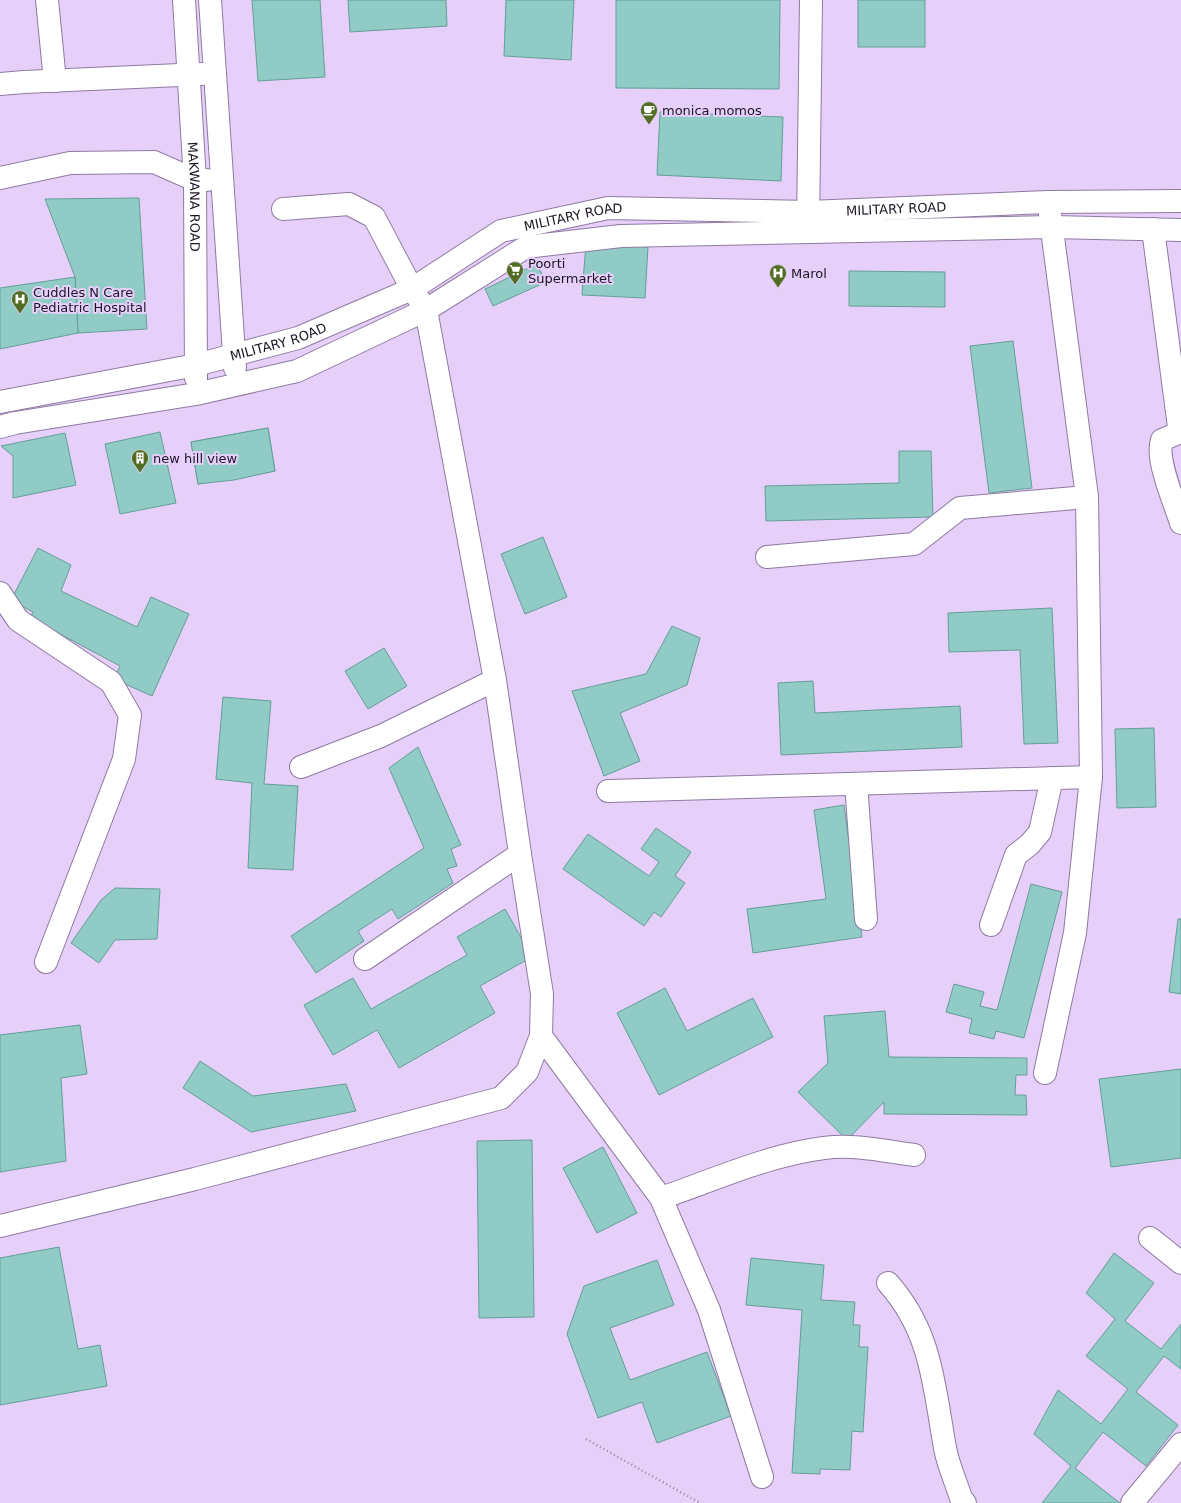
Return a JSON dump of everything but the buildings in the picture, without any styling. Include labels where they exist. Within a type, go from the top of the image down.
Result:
[{"type":"street","points":[[47,0],[55,80]]},
{"type":"street","name":"MAKWANA ROAD","points":[[184,0],[195,180],[196,394]]},
{"type":"street","points":[[210,0],[236,385]]},
{"type":"street","points":[[808,222],[811,0]]},
{"type":"street","points":[[0,84],[55,80],[215,74]]},
{"type":"street","points":[[0,178],[70,163],[154,162],[195,180],[223,181]]},
{"type":"street","name":"MILITARY ROAD","points":[[0,402],[196,365],[298,338],[412,289],[501,231],[608,208],[808,222],[930,207],[1048,202],[1181,201]]},
{"type":"street","points":[[1045,1073],[1075,933],[1090,777],[1087,497],[1053,227],[1048,202]]},
{"type":"street","points":[[0,1226],[195,1179],[502,1098],[527,1072],[541,1036],[542,994],[495,680],[426,310],[412,289],[374,217],[350,204],[283,209]]},
{"type":"street","points":[[953,206],[953,229]]},
{"type":"street","points":[[930,207],[931,230]]},
{"type":"street","points":[[608,208],[612,236]]},
{"type":"street","points":[[195,221],[225,220]]},
{"type":"street","points":[[0,427],[15,423],[196,394],[297,371],[426,310],[526,247],[612,236],[808,222],[931,230],[1053,227],[1181,230]]},
{"type":"street","points":[[1153,229],[1179,427],[1176,434],[1162,440],[1160,447],[1162,460],[1181,523]]},
{"type":"street","points":[[767,556],[914,544],[960,508],[1087,497]]},
{"type":"street","points":[[0,593],[18,620],[111,682],[130,715],[124,759],[46,962]]},
{"type":"street","points":[[301,768],[381,736],[495,680]]},
{"type":"street","points":[[608,791],[1090,777]]},
{"type":"street","points":[[991,925],[1016,855],[1030,844],[1040,832],[1052,778]]},
{"type":"street","points":[[856,784],[866,919]]},
{"type":"street","points":[[365,959],[520,854]]},
{"type":"street","points":[[541,1036],[661,1198],[709,1310],[762,1477]]},
{"type":"street","points":[[661,1198],[753,1164],[824,1148],[866,1148],[914,1155]]},
{"type":"street","points":[[1150,1238],[1181,1263]]},
{"type":"street","points":[[888,1283],[902,1299],[917,1326],[934,1376],[945,1450],[961,1498],[965,1503]]},
{"type":"street","points":[[1132,1503],[1181,1444]]},
{"type":"path","points":[[586,1439],[700,1503]]},
{"type":"place","name":"monica momos","points":[[649,125]]},
{"type":"place","name":"Poorti Supermarket","points":[[515,285]]},
{"type":"place","name":"Marol","points":[[778,288]]},
{"type":"place","name":"Cuddles N Care Pediatric Hospital","points":[[20,314]]},
{"type":"place","name":"new hill view","points":[[140,473]]}]
